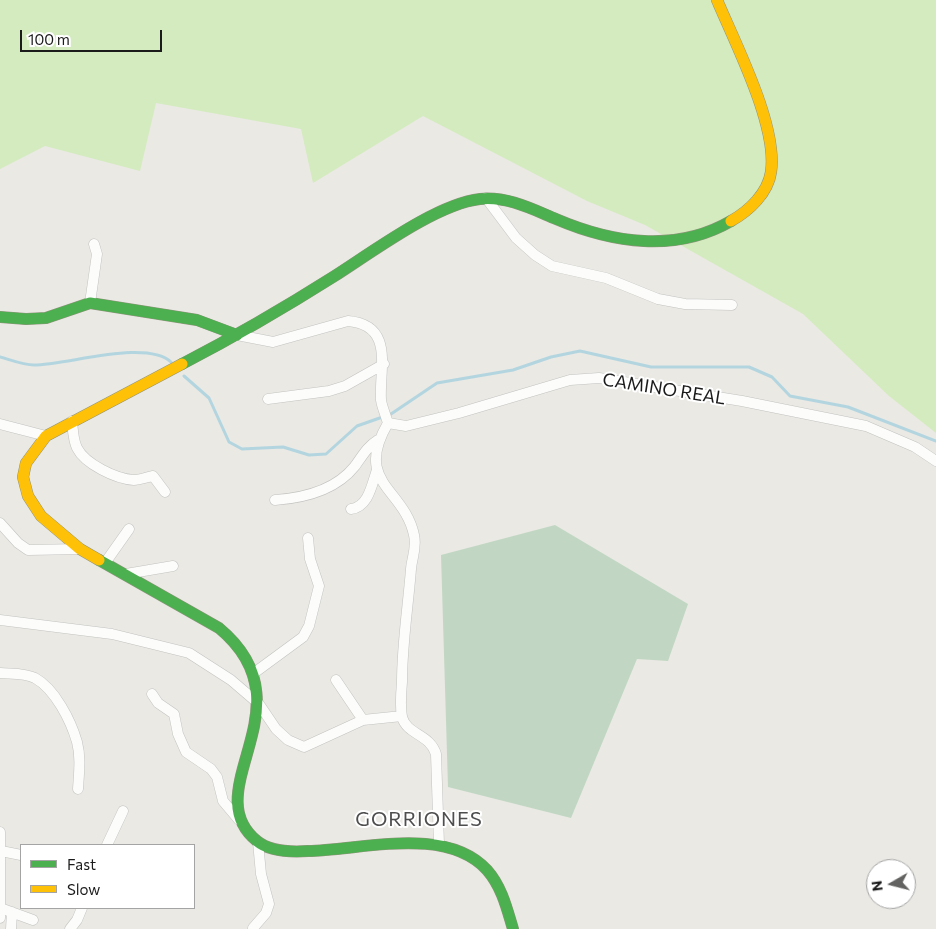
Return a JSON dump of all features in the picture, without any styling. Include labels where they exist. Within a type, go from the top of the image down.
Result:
[{"type":"main road","points":[[513,929],[509,910],[501,889],[488,871],[474,860],[452,848],[429,843],[400,843],[287,852],[258,842],[239,820],[238,796],[259,704],[254,673],[236,640],[126,574],[80,549],[41,516],[28,496],[24,478],[26,463],[46,436],[237,335],[418,224],[466,202],[486,198],[505,198],[606,237],[646,242],[680,240],[704,234],[729,223],[751,208],[765,189],[772,170],[770,141],[760,108],[717,0]]},
{"type":"main road","points":[[0,317],[25,319],[51,316],[90,303],[197,320],[237,335]]},
{"type":"street","points":[[486,198],[516,238],[535,255],[552,266],[606,278],[658,299],[684,304],[732,306]]},
{"type":"street","points":[[90,303],[97,254],[94,244]]},
{"type":"street","points":[[237,335],[273,342],[348,322],[357,322],[366,324],[375,333],[381,347],[384,364],[381,401],[388,423],[378,440],[376,465],[377,470],[407,518],[414,534],[416,548],[411,567],[402,657],[402,716],[406,725],[427,738],[434,746],[436,754],[439,845]]},
{"type":"street","points":[[268,399],[329,391],[346,386],[384,364]]},
{"type":"street","name":"CAMINO REAL","points":[[388,423],[406,426],[459,413],[570,380],[599,378],[742,401],[866,426],[915,447],[936,461]]},
{"type":"street","points":[[72,421],[77,448],[82,455],[99,468],[134,480],[153,476],[165,492]]},
{"type":"street","points":[[0,424],[46,436]]},
{"type":"street","points":[[275,500],[303,496],[341,481],[369,445],[378,440]]},
{"type":"street","points":[[351,509],[360,505],[371,493],[377,470]]},
{"type":"street","points":[[0,523],[18,543],[28,550],[80,549]]},
{"type":"street","points":[[105,563],[129,529]]},
{"type":"street","points":[[254,673],[303,637],[309,626],[319,586],[310,559],[308,538]]},
{"type":"street","points":[[126,574],[174,566]]},
{"type":"street","points":[[0,620],[112,634],[189,653],[231,680],[259,704],[276,729],[288,740],[304,747],[363,720],[402,716]]},
{"type":"street","points":[[0,674],[34,678],[45,686],[61,708],[77,742],[79,761],[78,789]]},
{"type":"street","points":[[336,680],[363,720]]},
{"type":"street","points":[[152,694],[158,703],[174,714],[178,734],[186,752],[211,769],[217,777],[223,801],[239,820]]},
{"type":"street","points":[[107,844],[123,811]]},
{"type":"street","points":[[0,832],[0,918]]},
{"type":"street","points":[[253,928],[266,913],[269,904],[261,874],[258,842]]},
{"type":"street","points":[[1,851],[20,855]]},
{"type":"street","points":[[0,908],[33,920]]},
{"type":"street","points":[[70,929],[77,920],[82,909]]},
{"type":"street","points":[[11,929],[12,912]]},
{"type":"green space","points":[[0,0],[936,0],[936,433],[889,396],[803,314],[645,225],[587,201],[423,116],[313,183],[301,129],[156,103],[140,171],[45,146],[0,169]]},
{"type":"green space","points":[[555,525],[688,604],[668,661],[637,659],[571,818],[448,787],[441,555]]},
{"type":"waterway","points":[[184,376],[209,398],[229,442],[242,449],[283,447],[309,455],[326,454],[357,426],[391,414],[437,383],[513,370],[551,357],[580,351],[651,367],[749,367],[772,377],[790,396],[848,407],[936,441]]},
{"type":"waterway","points":[[0,357],[34,365],[106,355],[144,353],[159,356],[171,362]]},
{"type":"traffic: fast","points":[[182,364],[296,300],[404,231],[444,210],[463,203],[480,199],[510,201],[599,234],[621,239],[644,241],[688,238],[710,231],[731,221]]},
{"type":"traffic: fast","points":[[0,317],[46,318],[90,303],[197,320],[237,335]]},
{"type":"traffic: fast","points":[[99,560],[219,628],[245,657],[256,687],[256,716],[242,772],[238,797],[241,820],[257,841],[268,847],[289,851],[330,850],[402,843],[427,844],[449,848],[470,856],[487,870],[500,891],[513,929]]},
{"type":"traffic: slow","points":[[717,0],[744,61],[762,109],[771,153],[771,172],[762,194],[751,207],[731,221]]},
{"type":"traffic: slow","points":[[99,560],[80,549],[41,516],[28,496],[23,477],[26,463],[46,436],[182,364]]},
{"type":"district","name":"GORRIONES","points":[[419,819]]}]
